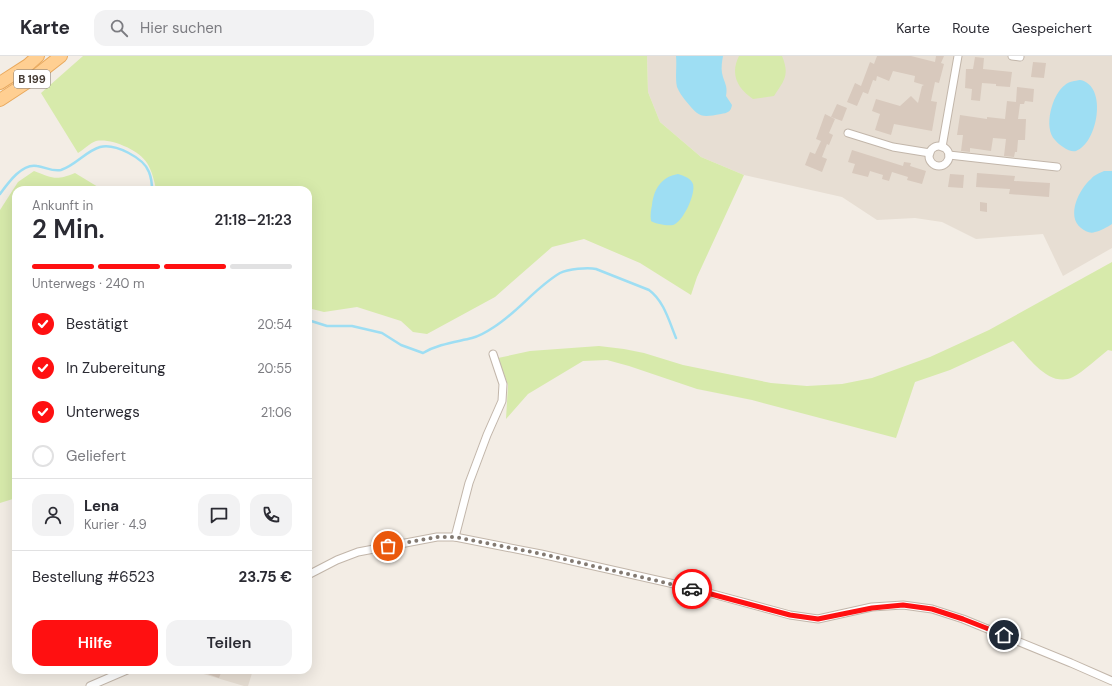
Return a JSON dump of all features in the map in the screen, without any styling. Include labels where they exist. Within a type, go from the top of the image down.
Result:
[{"type":"main road","name":"B 199","points":[[0,83],[28,65],[38,56]]},
{"type":"main road","name":"B 199","points":[[0,100],[30,81],[61,56]]},
{"type":"street","points":[[942,147],[958,56]]},
{"type":"street","points":[[1012,56],[1020,57]]},
{"type":"street","points":[[848,133],[893,147],[930,153]]},
{"type":"street","points":[[936,147],[942,147],[947,150],[949,155],[946,163],[938,166],[932,163],[930,153],[936,147]]},
{"type":"street","points":[[949,155],[1058,166]]},
{"type":"street","points":[[455,537],[469,483],[486,435],[502,401],[503,384],[493,354]]},
{"type":"street","points":[[312,573],[337,560],[358,552],[437,537],[455,537],[542,554],[683,586],[790,615],[818,619],[872,608],[903,605],[932,609],[963,619],[1112,681]]},
{"type":"street","points":[[90,686],[118,674]]},
{"type":"shaded area","points":[[647,56],[1112,56],[1112,248],[1063,276],[1043,234],[976,239],[942,222],[915,218],[877,220],[842,197],[744,175],[701,157],[660,122],[648,92]]},
{"type":"shaded area","points":[[204,674],[252,674],[248,686]]},
{"type":"green space","points":[[83,56],[647,56],[648,92],[660,122],[701,157],[744,175],[697,277],[691,295],[640,263],[584,239],[552,247],[495,297],[427,334],[413,332],[401,321],[357,307],[324,312],[312,309],[312,186],[155,186],[152,172],[143,158],[117,143],[109,141],[96,141],[78,153],[41,93]]},
{"type":"green space","points":[[739,56],[782,56],[786,68],[785,78],[774,96],[753,99],[747,95],[739,85],[735,75],[736,63]]},
{"type":"green space","points":[[34,171],[54,178],[75,173],[96,186],[15,186],[18,182]]},
{"type":"green space","points":[[12,191],[12,499],[0,503],[0,210]]},
{"type":"green space","points":[[1112,262],[1112,351],[1108,350],[1077,375],[1064,379],[1047,375],[1032,362],[1013,341],[950,370],[915,382],[896,438],[752,400],[697,389],[607,360],[583,361],[528,394],[506,419],[508,385],[498,358],[530,351],[599,346],[644,353],[683,365],[771,383],[807,386],[842,384],[872,378],[930,357],[989,330]]},
{"type":"water","points":[[676,56],[723,56],[722,71],[726,87],[726,96],[732,105],[730,111],[723,114],[704,116],[700,115],[694,110],[677,87]]},
{"type":"water","points":[[1080,80],[1089,84],[1094,92],[1097,103],[1097,114],[1090,137],[1084,146],[1076,151],[1071,151],[1059,144],[1051,135],[1049,120],[1053,103],[1060,89],[1072,81]]},
{"type":"water","points":[[1104,171],[1112,171],[1112,224],[1093,233],[1081,228],[1077,223],[1074,210],[1082,189],[1094,176]]},
{"type":"water","points":[[678,174],[685,176],[693,184],[693,194],[685,213],[677,223],[673,225],[651,221],[653,199],[659,185],[667,178]]},
{"type":"building","points":[[877,56],[911,56],[935,62],[936,56],[944,56],[941,63],[944,64],[939,83],[935,82],[931,101],[937,102],[932,131],[894,124],[891,135],[875,130],[880,114],[872,111],[876,99],[900,106],[911,96],[918,103],[922,86],[924,85],[914,82],[915,76],[893,71],[889,81],[877,76],[876,81],[873,80],[868,94],[863,92],[857,106],[847,102],[855,83],[861,86],[870,62],[874,64]]},
{"type":"building","points":[[975,57],[984,58],[983,69],[1012,72],[1010,87],[982,83],[980,101],[971,100],[972,89],[965,88],[966,69],[973,69]]},
{"type":"building","points":[[1033,62],[1046,63],[1044,78],[1031,77]]},
{"type":"building","points":[[1017,87],[1034,89],[1033,102],[1025,101],[1024,104],[1020,104],[1018,119],[1026,119],[1025,140],[1018,140],[1017,152],[1015,152],[1014,157],[1004,156],[1006,139],[993,138],[991,151],[970,148],[970,152],[961,151],[963,135],[957,135],[960,115],[987,119],[987,117],[1005,119],[1007,101],[1016,102]]},
{"type":"building","points":[[837,104],[847,108],[842,121],[831,117]]},
{"type":"building","points":[[825,114],[835,119],[829,133],[833,135],[829,145],[827,144],[822,157],[827,159],[822,172],[805,165],[810,152],[815,154],[821,141],[816,139]]},
{"type":"building","points":[[852,150],[903,166],[904,162],[911,163],[910,166],[926,171],[922,184],[907,180],[908,177],[892,172],[889,181],[882,179],[883,175],[870,171],[868,177],[852,173],[855,164],[848,162]]},
{"type":"building","points":[[977,173],[1015,176],[1014,181],[1050,183],[1049,197],[1009,194],[1010,189],[976,187]]},
{"type":"building","points":[[950,174],[964,175],[963,188],[948,187]]},
{"type":"building","points":[[980,202],[987,203],[987,212],[980,211]]},
{"type":"building","points":[[208,674],[220,674],[219,678]]},
{"type":"waterway","points":[[0,194],[16,175],[26,168],[37,166],[52,170],[61,170],[95,149],[106,146],[121,149],[141,162],[149,172],[152,186]]},
{"type":"waterway","points":[[312,321],[327,326],[352,326],[382,333],[401,345],[423,353],[441,345],[478,336],[492,329],[543,285],[560,273],[573,269],[588,268],[596,269],[649,290],[659,300],[676,338]]},
{"type":"way so far","points":[[388,546],[403,542],[437,537],[455,537],[542,554],[692,589]]},
{"type":"route","points":[[692,589],[790,615],[818,619],[872,608],[903,605],[932,609],[1004,635]]}]
